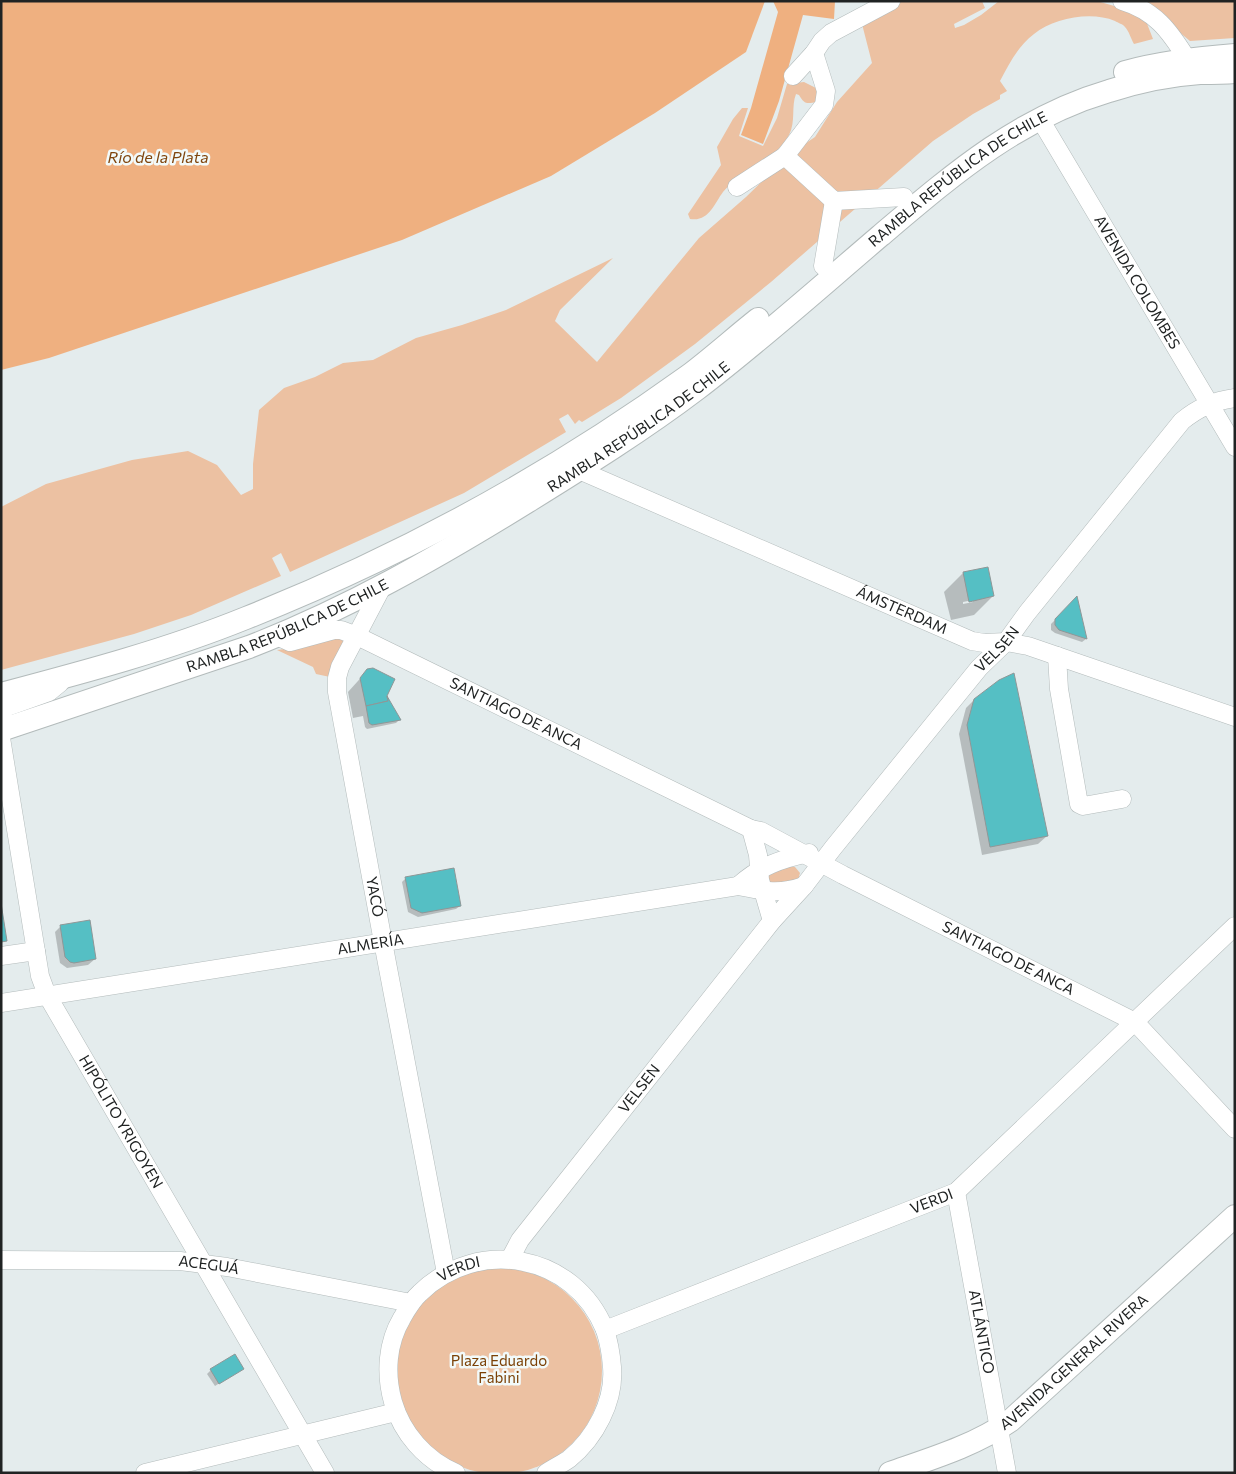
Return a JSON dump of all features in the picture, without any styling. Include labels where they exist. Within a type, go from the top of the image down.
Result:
[{"type":"main road","name":"RAMBLA REPÚBLICA DE CHILE","points":[[1,694],[138,656],[246,618],[373,563],[453,523],[531,478],[689,375],[904,197],[981,136],[1012,117],[1050,98],[1098,79],[1159,63],[1235,55]]},
{"type":"main road","name":"RAMBLA REPÚBLICA DE CHILE","points":[[1,730],[201,664],[277,636],[382,587],[473,535],[579,470],[695,390],[786,316],[962,167],[993,145],[1058,110],[1108,91],[1152,81],[1198,74],[1235,72]]},
{"type":"main road","name":"AVENIDA GENERAL RIVERA","points":[[890,1473],[984,1437],[1022,1412],[1235,1216]]},
{"type":"street","points":[[794,76],[822,41],[831,33],[891,1]]},
{"type":"street","points":[[1122,1],[1141,8],[1160,21],[1170,32],[1187,59]]},
{"type":"street","points":[[737,187],[785,156],[824,105],[826,91],[814,53]]},
{"type":"street","name":"AVENIDA COLOMBES","points":[[1040,119],[1235,446]]},
{"type":"street","points":[[785,156],[834,201],[904,197]]},
{"type":"street","points":[[823,266],[834,201]]},
{"type":"street","name":"VELSEN","points":[[510,1259],[520,1240],[772,921],[804,886],[979,668],[1006,642],[1027,613],[1182,421],[1209,403],[1235,398]]},
{"type":"street","name":"ÁMSTERDAM","points":[[579,470],[972,641],[984,643],[1006,642],[1028,646],[1235,716]]},
{"type":"street","name":"YACÓ","points":[[382,587],[340,667],[337,678],[338,692],[446,1273]]},
{"type":"street","name":"SANTIAGO DE ANCA","points":[[277,636],[290,642],[334,630],[341,630],[357,636],[751,829],[761,831],[821,864],[1135,1022],[1235,1129]]},
{"type":"street","points":[[1058,656],[1059,688],[1079,804],[1083,806],[1122,799]]},
{"type":"street","points":[[1,714],[7,708],[49,692],[70,676]]},
{"type":"street","name":"HIPÓLITO YRIGOYEN","points":[[1,738],[5,779],[40,976],[47,996],[325,1473]]},
{"type":"street","points":[[751,829],[758,855],[758,870],[772,921]]},
{"type":"street","name":"ALMERÍA","points":[[738,886],[758,870],[768,865],[803,854],[833,848]]},
{"type":"street","name":"ALMERÍA","points":[[1,1003],[738,886],[763,891],[786,892],[823,879],[843,875]]},
{"type":"street","name":"VERDI","points":[[605,1330],[956,1192],[1235,926]]},
{"type":"street","points":[[1,956],[36,951]]},
{"type":"street","name":"ATLÁNTICO","points":[[956,1192],[1007,1473]]},
{"type":"street","name":"VERDI","points":[[456,1473],[446,1469],[425,1454],[408,1435],[396,1412],[390,1391],[388,1369],[390,1347],[397,1326],[411,1303],[431,1282],[446,1273],[473,1263],[510,1259],[530,1263],[568,1281],[596,1311],[605,1330],[610,1350],[612,1370],[610,1391],[605,1411],[596,1429],[570,1466],[546,1473]]},
{"type":"street","name":"ACEGUÁ","points":[[1,1260],[180,1261],[227,1267],[411,1303]]},
{"type":"street","points":[[145,1473],[396,1412]]},
{"type":"green space","points":[[900,1],[982,1],[985,8],[954,24],[955,28],[981,15],[999,1],[1097,1],[1121,8],[1146,21],[1153,39],[1134,44],[1123,25],[1105,18],[1095,17],[1084,16],[1062,20],[1042,28],[1023,44],[1010,62],[1000,81],[1007,91],[1000,95],[1000,99],[973,114],[933,141],[771,282],[695,344],[621,398],[582,422],[579,420],[575,424],[568,414],[559,419],[566,432],[464,493],[290,572],[281,553],[272,558],[281,576],[191,615],[134,634],[1,670],[1,507],[46,484],[132,460],[188,451],[217,465],[241,495],[253,489],[253,464],[259,410],[284,388],[315,377],[343,363],[373,360],[416,338],[506,310],[613,258],[560,310],[555,321],[597,362],[699,238],[746,197],[791,153],[815,137],[837,102],[872,63],[862,24]]},
{"type":"green space","points":[[1134,1],[1235,1],[1235,38],[1190,41],[1154,11]]},
{"type":"green space","points":[[804,82],[818,89],[816,102],[806,103],[796,94],[791,130],[783,144],[770,156],[748,169],[734,181],[706,215],[702,218],[690,219],[688,214],[721,165],[717,147],[733,119],[742,108],[748,108],[739,136],[763,146],[777,118],[787,84]]},
{"type":"green space","points":[[336,635],[346,638],[330,677],[316,674],[313,667],[277,650],[292,648]]},
{"type":"green space","points":[[790,866],[795,867],[800,873],[798,880],[768,884],[767,872]]},
{"type":"green space","name":"Plaza Eduardo Fabini","points":[[499,1268],[519,1270],[548,1280],[572,1298],[590,1322],[600,1351],[602,1371],[600,1391],[590,1420],[572,1444],[548,1462],[519,1472],[499,1474],[479,1472],[450,1462],[426,1444],[408,1420],[398,1391],[396,1371],[398,1351],[408,1322],[426,1298],[450,1280],[479,1270]]},
{"type":"water","name":"Río de la Plata","points":[[1,1],[765,1],[746,52],[655,113],[551,176],[402,240],[49,358],[1,370]]},
{"type":"water","points":[[773,1],[835,1],[834,19],[803,15],[779,101],[763,144],[741,135],[751,108],[778,12]]},
{"type":"building","points":[[988,567],[994,596],[969,602],[963,572]]},
{"type":"building","points":[[1077,596],[1087,639],[1059,630],[1055,625],[1055,619]]},
{"type":"building","points":[[373,668],[395,679],[387,696],[388,701],[366,706],[360,678],[367,669]]},
{"type":"building","points":[[1014,673],[1048,836],[990,847],[967,725],[974,699],[999,680]]},
{"type":"building","points":[[387,696],[401,720],[372,725],[369,723],[366,706],[388,701]]},
{"type":"building","points":[[454,868],[461,906],[422,913],[411,908],[405,877]]},
{"type":"building","points":[[1,903],[7,941],[1,942]]},
{"type":"building","points":[[90,920],[96,959],[70,962],[65,957],[60,925]]},
{"type":"building","points":[[235,1354],[244,1369],[219,1384],[210,1369]]}]
